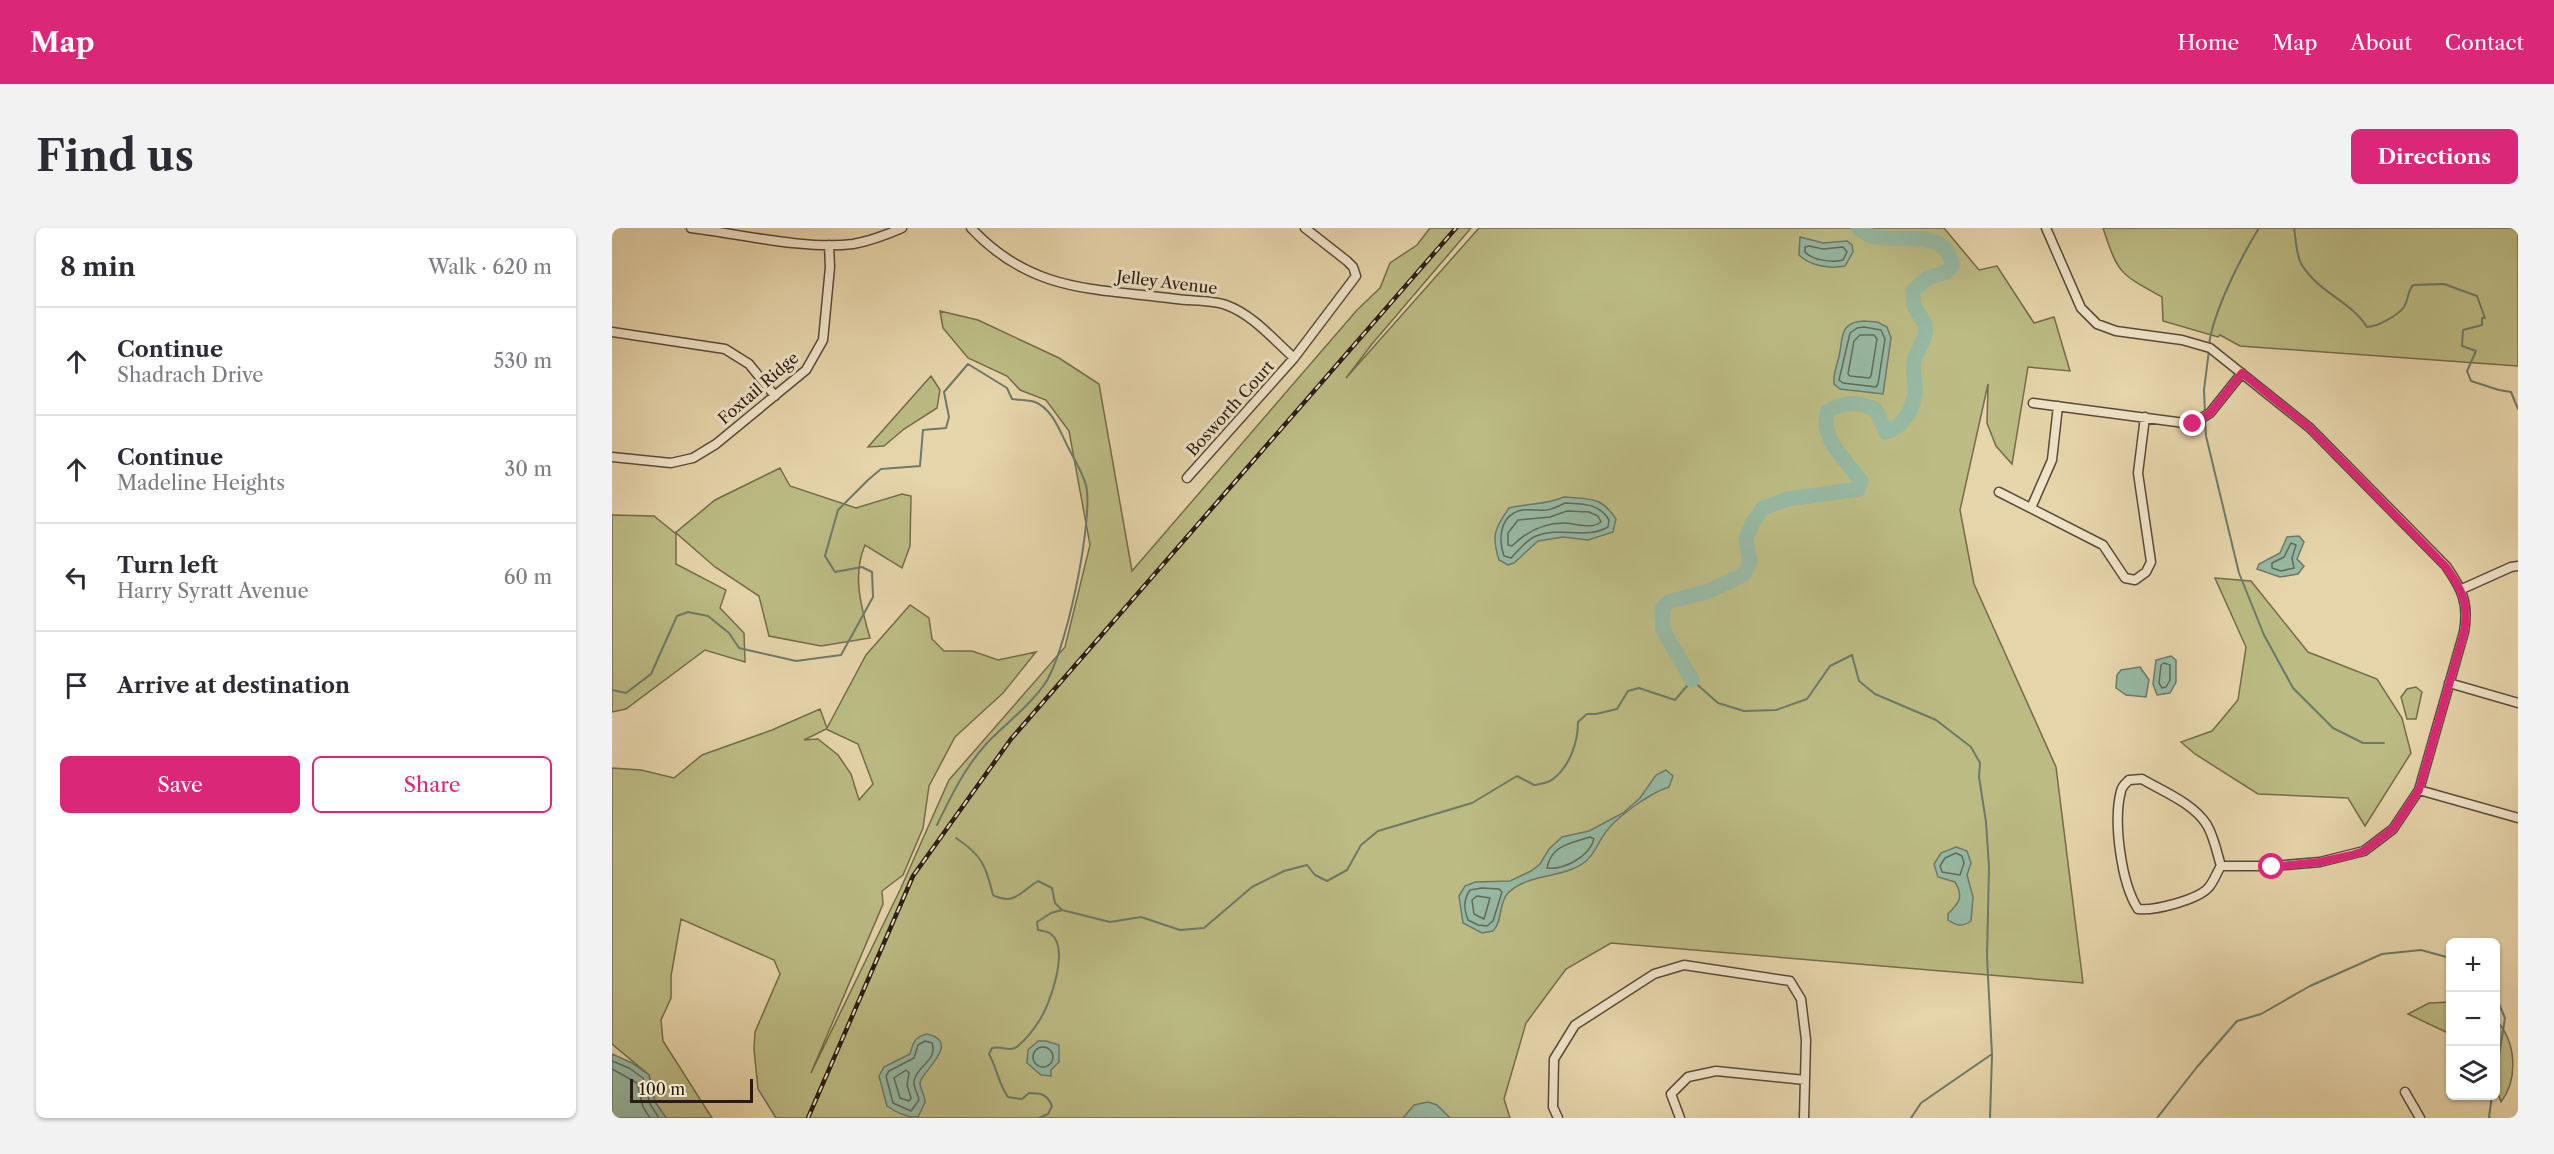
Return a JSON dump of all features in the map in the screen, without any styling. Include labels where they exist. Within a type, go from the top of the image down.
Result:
[{"type":"street","points":[[691,228],[756,238],[829,245],[853,244],[902,228]]},
{"type":"street","name":"Jelley Avenue","points":[[971,228],[1006,261],[1058,283],[1224,304],[1260,327],[1294,357]]},
{"type":"street","points":[[1294,357],[1356,276],[1353,267],[1347,261],[1305,228]]},
{"type":"street","points":[[2046,228],[2081,308],[2097,324],[2116,331],[2182,340],[2210,348],[2310,428],[2445,566],[2462,589],[2467,615],[2419,790],[2393,829],[2364,851],[2320,862],[2272,867],[2221,866]]},
{"type":"street","name":"Foxtail Ridge","points":[[612,457],[671,464],[693,458],[716,444],[806,370],[823,340],[830,267],[829,245]]},
{"type":"street","points":[[612,332],[712,345],[725,349],[749,364],[775,396]]},
{"type":"street","name":"Bosworth Court","points":[[1187,478],[1294,357]]},
{"type":"street","points":[[2033,403],[2193,424],[2210,413],[2242,373]]},
{"type":"street","points":[[2031,508],[2052,460],[2058,406]]},
{"type":"street","points":[[1999,492],[2103,545],[2125,578],[2135,580],[2146,572],[2151,562],[2138,473],[2145,417]]},
{"type":"street","points":[[2462,589],[2518,566]]},
{"type":"street","points":[[2449,683],[2518,703]]},
{"type":"street","points":[[2142,779],[2184,803],[2198,814],[2208,827],[2221,866],[2209,887],[2196,896],[2149,910],[2138,909],[2132,899],[2117,836],[2121,788],[2129,780],[2142,779]]},
{"type":"street","points":[[2419,790],[2518,818]]},
{"type":"street","points":[[1558,1118],[1553,1107],[1554,1059],[1575,1025],[1654,974],[1684,965],[1790,981],[1802,999],[1806,1040],[1804,1118]]},
{"type":"street","points":[[1680,1118],[1671,1094],[1688,1077],[1716,1071],[1805,1080]]},
{"type":"street","points":[[2405,1092],[2420,1118]]},
{"type":"shaded area","points":[[1430,228],[1471,228],[1346,378],[1479,228],[1944,228],[1979,270],[1997,266],[2034,323],[2054,317],[2070,371],[2028,367],[2012,464],[1996,446],[1987,423],[1988,384],[1960,510],[1974,584],[2056,767],[2083,983],[1611,943],[1566,969],[1526,1023],[1504,1099],[1510,1118],[776,1118],[758,1089],[754,1049],[755,1032],[780,974],[774,960],[681,919],[671,976],[671,998],[661,1020],[663,1041],[712,1118],[666,1118],[655,1102],[649,1075],[612,1044],[612,768],[641,770],[674,778],[702,755],[772,730],[820,709],[827,728],[866,655],[910,605],[929,618],[932,639],[944,651],[972,651],[998,660],[1036,652],[1003,693],[955,737],[929,786],[923,828],[903,875],[882,891],[883,904],[811,1073],[900,890],[949,780],[1065,647],[1090,545],[1069,431],[1046,400],[1020,390],[1007,376],[968,358],[943,328],[940,311],[978,320],[1059,358],[1099,384],[1132,571],[1357,310],[1380,288],[1390,263],[1417,245]],"holes":[[[826,729],[858,744],[873,784],[859,800],[851,774],[838,755],[818,739],[804,740]]]},
{"type":"shaded area","points":[[2103,228],[2518,228],[2518,366],[2240,346],[2220,335],[2218,337],[2163,321],[2162,297],[2137,283],[2122,271]]},
{"type":"shaded area","points":[[931,376],[940,390],[937,408],[904,429],[884,446],[868,447]]},
{"type":"shaded area","points":[[780,468],[790,486],[856,508],[902,494],[911,496],[910,546],[902,568],[865,545],[861,556],[859,591],[870,638],[821,646],[769,636],[759,596],[715,567],[676,533],[676,564],[726,590],[720,608],[744,633],[745,662],[705,650],[626,709],[612,712],[612,515],[654,516],[675,533],[715,500]]},
{"type":"shaded area","points":[[2215,578],[2251,581],[2308,652],[2377,679],[2402,718],[2411,753],[2365,826],[2348,798],[2258,794],[2195,754],[2181,742],[2212,731],[2238,700],[2246,647]]},
{"type":"shaded area","points":[[2416,687],[2422,692],[2416,719],[2407,719],[2401,697],[2407,689]]},
{"type":"shaded area","points":[[2446,1002],[2446,1032],[2408,1014],[2429,1003]]},
{"type":"shaded area","points":[[2500,1025],[2508,1039],[2513,1061],[2510,1083],[2501,1102]]},
{"type":"water","points":[[1800,237],[1823,243],[1847,241],[1852,245],[1853,252],[1845,266],[1827,267],[1814,264],[1799,255]]},
{"type":"water","points":[[1855,322],[1877,322],[1887,327],[1891,338],[1883,394],[1840,389],[1834,384],[1834,374],[1845,329]]},
{"type":"water","points":[[1564,497],[1600,502],[1616,519],[1613,532],[1588,540],[1563,537],[1538,541],[1514,563],[1508,565],[1499,560],[1495,544],[1496,532],[1509,508]]},
{"type":"water","points":[[2299,536],[2304,542],[2297,559],[2304,566],[2298,574],[2280,577],[2257,569],[2259,564],[2280,553],[2287,537]]},
{"type":"water","points":[[2171,656],[2176,660],[2176,682],[2170,693],[2157,695],[2153,684],[2156,660]]},
{"type":"water","points":[[2140,667],[2149,680],[2146,697],[2126,695],[2116,688],[2117,675],[2121,670]]},
{"type":"water","points":[[1666,770],[1673,776],[1669,787],[1643,800],[1615,822],[1585,862],[1566,871],[1525,882],[1508,893],[1493,931],[1482,933],[1463,923],[1459,896],[1465,886],[1475,882],[1510,881],[1531,871],[1540,864],[1549,849],[1562,837],[1589,831],[1623,813],[1640,798],[1656,775]]},
{"type":"water","points":[[1956,847],[1967,851],[1971,863],[1967,875],[1973,897],[1971,921],[1962,925],[1948,920],[1948,914],[1959,900],[1958,887],[1955,882],[1938,877],[1934,864],[1941,853]]},
{"type":"water","points":[[927,1034],[937,1038],[941,1044],[941,1050],[920,1083],[925,1102],[918,1117],[910,1117],[887,1106],[879,1076],[884,1067],[910,1054],[915,1041]]},
{"type":"water","points":[[1038,1041],[1059,1045],[1059,1062],[1051,1070],[1051,1076],[1041,1075],[1027,1063],[1028,1050]]},
{"type":"water","points":[[612,1054],[632,1063],[649,1075],[655,1102],[666,1118],[612,1118]]},
{"type":"water","points":[[1428,1102],[1437,1105],[1450,1118],[1403,1118],[1414,1105]]},
{"type":"waterway","points":[[1692,680],[1663,630],[1662,609],[1668,602],[1709,591],[1743,575],[1750,563],[1746,538],[1763,508],[1788,499],[1859,489],[1861,481],[1830,439],[1826,421],[1828,411],[1851,404],[1869,406],[1875,409],[1886,432],[1902,422],[1912,405],[1915,393],[1914,361],[1926,330],[1914,305],[1913,291],[1926,279],[1946,272],[1952,266],[1949,254],[1942,246],[1932,241],[1874,237],[1858,228]]},
{"type":"waterway","points":[[2209,345],[2222,301],[2236,269],[2259,228]]},
{"type":"waterway","points":[[2294,228],[2296,247],[2302,265],[2317,283],[2361,318],[2367,327],[2381,323],[2401,310],[2406,304],[2413,285],[2444,284],[2477,296],[2485,318],[2482,318],[2482,325],[2463,330],[2462,346],[2476,351],[2467,371],[2471,381],[2511,392],[2518,409]]},
{"type":"waterway","points":[[2205,413],[2204,390],[2209,350]]},
{"type":"waterway","points":[[612,690],[626,693],[651,674],[677,616],[688,612],[708,616],[729,633],[739,648],[796,661],[841,655],[873,597],[872,572],[862,567],[835,572],[825,556],[838,510],[881,469],[920,466],[923,430],[946,428],[949,417],[944,392],[968,364],[1007,388],[1012,399],[1035,402],[1052,416],[1085,481],[1087,509],[1075,591],[1061,647],[1052,669],[1038,693],[987,743],[972,762],[937,825]]},
{"type":"waterway","points":[[2205,419],[2206,436],[2239,573],[2264,635],[2293,688],[2333,728],[2363,743],[2384,743]]},
{"type":"waterway","points":[[956,838],[972,850],[982,862],[993,895],[1000,898],[1017,896],[1038,881],[1052,888],[1055,903],[1062,910],[1110,922],[1141,917],[1180,930],[1204,928],[1252,887],[1284,871],[1307,865],[1315,875],[1327,881],[1347,870],[1361,845],[1378,831],[1472,803],[1517,776],[1534,785],[1551,780],[1559,774],[1572,753],[1578,722],[1587,714],[1617,709],[1628,691],[1639,688],[1675,700],[1692,680],[1718,703],[1744,711],[1776,710],[1807,699],[1830,666],[1852,655],[1859,681],[1875,694],[1936,720],[1971,747],[1980,763],[1979,777],[1986,822],[1989,867],[1987,957],[1992,1054],[1921,1103],[1911,1118]]},
{"type":"waterway","points":[[1039,1118],[1048,1114],[1052,1106],[1048,1099],[1043,1095],[1033,1093],[1029,1093],[1022,1099],[1008,1097],[989,1054],[992,1048],[1015,1048],[1024,1041],[1039,1021],[1053,990],[1059,951],[1050,933],[1038,930],[1037,922],[1051,913],[1062,910]]},
{"type":"waterway","points":[[2157,1118],[2237,1021],[2261,1014],[2310,986],[2382,954],[2421,950],[2446,957]]},
{"type":"waterway","points":[[2500,1006],[2505,1018],[2500,1049]]},
{"type":"waterway","points":[[1990,1118],[1992,1055]]},
{"type":"waterway","points":[[2490,1118],[2491,1100]]},
{"type":"railway","points":[[808,1118],[913,876],[1011,739],[1456,228]]},
{"type":"route","points":[[2193,424],[2210,413],[2242,373],[2310,428],[2445,566],[2462,589],[2467,615],[2419,790],[2393,829],[2364,851],[2352,855],[2320,862],[2272,867]]}]
